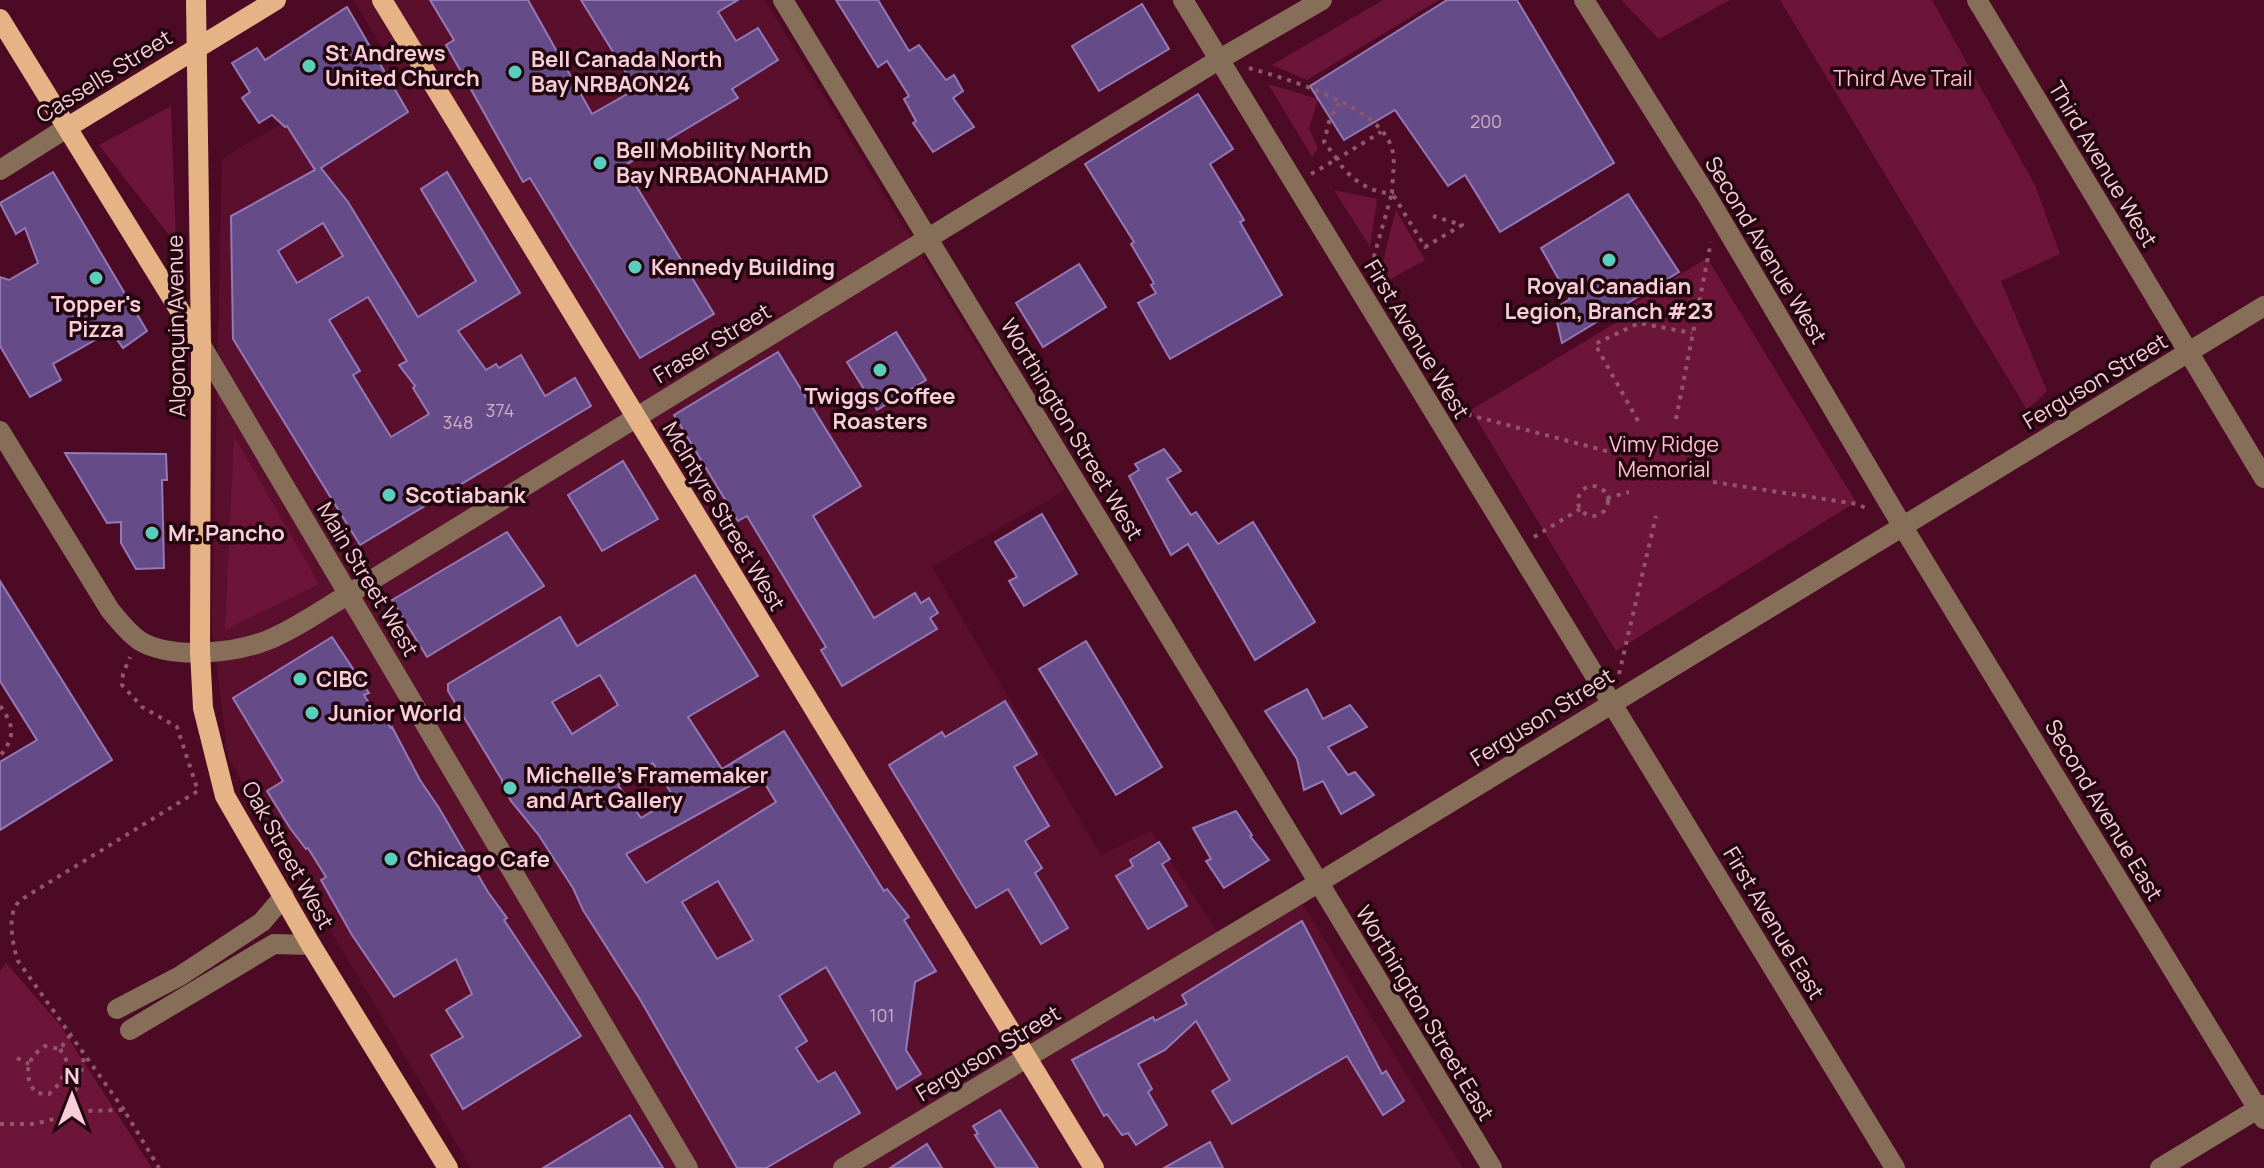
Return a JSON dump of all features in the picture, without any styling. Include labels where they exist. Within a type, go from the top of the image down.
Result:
[{"type":"main road","name":"Algonquin Avenue","points":[[196,0],[201,345],[200,652]]},
{"type":"main road","name":"Cassells Street","points":[[68,127],[276,0]]},
{"type":"main road","name":"McIntyre Street West","points":[[382,0],[1094,1168]]},
{"type":"main road","name":"Main Street West","points":[[0,19],[201,345]]},
{"type":"main road","name":"Oak Street West","points":[[200,652],[203,708],[225,796],[311,945],[448,1168]]},
{"type":"street","name":"Worthington Street West","points":[[783,0],[1318,883]]},
{"type":"street","name":"First Avenue West","points":[[1183,0],[1612,702]]},
{"type":"street","name":"Fraser Street","points":[[200,652],[236,650],[270,640],[1220,59],[1322,0]]},
{"type":"street","name":"Second Avenue West","points":[[1584,0],[1717,213],[1903,527]]},
{"type":"street","name":"Third Avenue West","points":[[1977,0],[2264,478]]},
{"type":"street","name":"Cassells Street","points":[[0,170],[68,127]]},
{"type":"street","name":"Ferguson Street","points":[[843,1168],[1318,883],[2264,306]]},
{"type":"street","name":"Main Street West","points":[[201,345],[688,1168]]},
{"type":"street","points":[[0,431],[110,610],[125,628],[141,642],[168,650],[200,652]]},
{"type":"street","name":"Second Avenue East","points":[[1903,527],[2262,1111]]},
{"type":"street","name":"First Avenue East","points":[[1612,702],[1895,1168]]},
{"type":"street","name":"Worthington Street East","points":[[1318,883],[1492,1168]]},
{"type":"street","points":[[117,1009],[180,976],[262,922],[284,896]]},
{"type":"street","points":[[130,1030],[274,944],[311,945]]},
{"type":"street","points":[[2160,1168],[2262,1111]]},
{"type":"path","points":[[1220,59],[1310,86],[1339,103],[1358,109],[1392,147],[1392,193],[1363,296]]},
{"type":"path","points":[[1339,103],[1330,118],[1324,142],[1342,169],[1361,184],[1392,193]]},
{"type":"path","points":[[1294,184],[1381,132]]},
{"type":"path","points":[[1392,193],[1425,247],[1462,225],[1433,216]]},
{"type":"path","points":[[1676,419],[1717,213]]},
{"type":"path","points":[[1638,421],[1595,344],[1639,323],[1692,333]]},
{"type":"path","points":[[1430,405],[1618,454]]},
{"type":"path","points":[[1713,482],[1857,504],[1869,510]]},
{"type":"path","points":[[1586,487],[1603,489],[1607,507],[1598,515],[1591,516],[1580,509],[1577,500],[1586,487]]},
{"type":"path","points":[[1607,498],[1629,492]]},
{"type":"path","points":[[1517,548],[1580,509]]},
{"type":"path","points":[[1612,702],[1656,516]]},
{"type":"path","points":[[141,642],[128,659],[122,685],[142,707],[177,727],[198,791],[16,905],[13,941],[18,961],[124,1110],[159,1168]]},
{"type":"path","points":[[0,706],[12,725],[12,733],[0,756]]},
{"type":"path","points":[[60,1049],[71,1034]]},
{"type":"path","points":[[45,1046],[60,1049],[68,1063],[60,1083],[49,1094],[36,1093],[28,1083],[26,1074],[34,1053],[45,1046]]},
{"type":"path","points":[[61,1117],[79,1086],[85,1053]]},
{"type":"path","points":[[17,1058],[30,1064]]},
{"type":"path","points":[[0,1124],[34,1124],[86,1111],[124,1110]]},
{"type":"shaded area","points":[[353,0],[765,0],[1066,490],[932,567],[1101,855],[1151,831],[1227,946],[1303,904],[1463,1168],[471,1168],[228,757],[212,626],[222,158],[391,61]]},
{"type":"green space","points":[[1383,0],[1439,0],[1307,80],[1272,65]]},
{"type":"green space","points":[[1621,0],[1730,0],[1659,39]]},
{"type":"green space","name":"Third Ave Trail","points":[[1780,0],[1932,0],[2035,185],[2060,254],[2001,281],[2047,391],[2027,410]]},
{"type":"green space","points":[[1268,84],[1318,99],[1309,129],[1318,148],[1312,157]]},
{"type":"green space","points":[[171,106],[176,244],[99,145]]},
{"type":"green space","points":[[1334,190],[1377,199],[1370,247]]},
{"type":"green space","points":[[1396,210],[1425,260],[1389,280],[1382,264]]},
{"type":"green space","name":"Vimy Ridge Memorial","points":[[1707,258],[1856,502],[1616,651],[1471,410],[1635,311],[1631,305]]},
{"type":"green space","points":[[234,436],[319,584],[225,630]]},
{"type":"green space","points":[[6,963],[60,1025],[152,1168],[0,1168],[0,971]]},
{"type":"building","points":[[430,0],[528,0],[592,114],[636,89],[581,0],[738,0],[718,12],[736,41],[758,28],[778,60],[732,89],[738,98],[624,166],[714,314],[640,358],[530,178],[523,182],[446,45],[454,40]]},
{"type":"building","points":[[836,0],[878,0],[909,51],[919,45],[946,80],[954,75],[963,91],[953,98],[974,127],[933,152],[913,123],[916,121],[904,99],[909,96],[887,61],[878,67]]},
{"type":"building","points":[[1447,0],[1517,0],[1614,163],[1500,232],[1465,175],[1448,186],[1395,110],[1344,140],[1310,86]]},
{"type":"building","points":[[1142,4],[1169,49],[1099,91],[1072,46]]},
{"type":"building","points":[[347,7],[408,112],[321,168],[348,202],[418,317],[476,281],[421,189],[447,172],[520,293],[458,331],[486,370],[496,364],[499,368],[521,355],[545,396],[575,378],[591,406],[360,545],[233,339],[231,216],[315,170],[287,126],[272,115],[259,123],[242,98],[250,92],[232,63],[257,48],[265,60]],"holes":[[[323,223],[343,256],[297,283],[278,251]],[[368,297],[407,361],[399,365],[415,386],[413,388],[429,414],[391,437],[353,375],[360,371],[329,320]]]},
{"type":"building","points":[[1198,94],[1233,149],[1210,164],[1244,220],[1240,222],[1282,295],[1170,359],[1138,303],[1156,293],[1151,285],[1154,283],[1131,244],[1134,242],[1085,164]]},
{"type":"building","points":[[53,172],[147,331],[123,348],[111,331],[53,364],[61,380],[30,397],[0,346],[0,277],[9,280],[38,263],[25,228],[16,234],[0,203]]},
{"type":"building","name":"Royal Canadian Legion, Branch #23","points":[[1628,194],[1679,272],[1562,343],[1554,309],[1570,299],[1541,248]]},
{"type":"building","points":[[1079,264],[1106,307],[1043,347],[1016,303]]},
{"type":"building","points":[[896,332],[926,380],[877,410],[847,362]]},
{"type":"building","points":[[778,352],[861,486],[813,516],[874,618],[915,593],[921,603],[929,598],[938,613],[930,618],[937,629],[842,686],[821,650],[826,647],[747,516],[738,521],[674,415]]},
{"type":"building","points":[[1164,449],[1181,471],[1167,479],[1191,515],[1196,512],[1218,544],[1253,522],[1315,622],[1255,660],[1188,544],[1171,555],[1129,476],[1139,470],[1135,464]]},
{"type":"building","points":[[65,453],[166,454],[167,480],[162,480],[164,568],[136,569],[121,543],[121,522],[107,523]]},
{"type":"building","points":[[623,461],[658,519],[602,551],[568,495]]},
{"type":"building","points":[[1042,514],[1077,574],[1024,606],[1009,581],[1017,577],[995,542]]},
{"type":"building","points":[[507,532],[544,586],[427,657],[392,600]]},
{"type":"building","points":[[695,575],[758,676],[688,717],[722,769],[784,731],[884,891],[887,889],[909,917],[904,920],[936,971],[915,982],[906,1050],[921,1074],[897,1089],[826,967],[779,996],[807,1041],[796,1048],[818,1082],[835,1072],[860,1113],[766,1168],[737,1168],[641,1001],[583,910],[573,888],[538,834],[511,801],[502,780],[448,691],[448,684],[560,617],[577,646]],"holes":[[[600,675],[618,705],[572,734],[552,702]],[[653,763],[674,798],[641,818],[618,785]],[[762,779],[776,802],[646,883],[626,854]],[[718,881],[753,940],[717,959],[682,902]]]},
{"type":"building","points":[[0,581],[112,760],[0,830],[0,762],[37,740],[0,681]]},
{"type":"building","points":[[332,637],[369,693],[364,695],[381,723],[386,720],[392,727],[420,780],[507,918],[504,920],[581,1036],[463,1109],[431,1055],[463,1037],[446,1010],[472,994],[456,959],[394,997],[352,935],[321,880],[326,877],[267,791],[283,781],[233,698]]},
{"type":"building","points":[[1086,641],[1162,767],[1116,795],[1039,669]]},
{"type":"building","points":[[1307,689],[1323,719],[1350,705],[1367,727],[1328,747],[1348,775],[1355,772],[1374,795],[1341,814],[1323,781],[1304,790],[1297,759],[1265,711]]},
{"type":"building","points":[[1005,701],[1037,754],[1014,767],[1049,826],[1025,841],[1042,868],[1035,873],[1068,928],[1041,944],[1008,889],[976,908],[889,765],[942,732],[945,737]]},
{"type":"building","points":[[1236,811],[1269,860],[1224,888],[1206,861],[1211,859],[1193,828]]},
{"type":"building","points":[[1159,842],[1170,859],[1162,864],[1187,906],[1148,929],[1116,876],[1133,866],[1130,860]]},
{"type":"building","points":[[1302,921],[1382,1074],[1386,1071],[1404,1101],[1383,1115],[1347,1056],[1232,1124],[1212,1091],[1230,1080],[1196,1021],[1165,1050],[1138,1064],[1152,1089],[1148,1092],[1167,1125],[1136,1145],[1128,1133],[1122,1135],[1107,1114],[1104,1116],[1072,1060],[1153,1017],[1155,1021],[1187,1004],[1182,995]]},
{"type":"building","points":[[1000,1110],[1038,1168],[996,1168],[975,1135],[978,1134],[973,1126]]},
{"type":"building","points":[[630,1115],[663,1168],[543,1168]]},
{"type":"building","points":[[1210,1142],[1223,1168],[1164,1168]]},
{"type":"building","points":[[927,1144],[942,1168],[890,1168]]},
{"type":"place","name":"St Andrews United Church","points":[[309,66]]},
{"type":"place","name":"Bell Canada North Bay NRBAON24","points":[[515,72]]},
{"type":"place","name":"Bell Mobility North Bay NRBAONAHAMD","points":[[600,163]]},
{"type":"place","name":"Royal Canadian Legion, Branch #23","points":[[1609,260]]},
{"type":"place","name":"Kennedy Building","points":[[635,267]]},
{"type":"place","name":"Topper's Pizza","points":[[96,278]]},
{"type":"place","name":"Twiggs Coffee Roasters","points":[[880,370]]},
{"type":"place","name":"Scotiabank","points":[[389,495]]},
{"type":"place","name":"Mr. Pancho","points":[[152,533]]},
{"type":"place","name":"CIBC","points":[[300,679]]},
{"type":"place","name":"Junior World","points":[[312,713]]},
{"type":"place","name":"Michelle's Framemaker and Art Gallery","points":[[510,788]]},
{"type":"place","name":"Chicago Cafe","points":[[391,859]]}]
